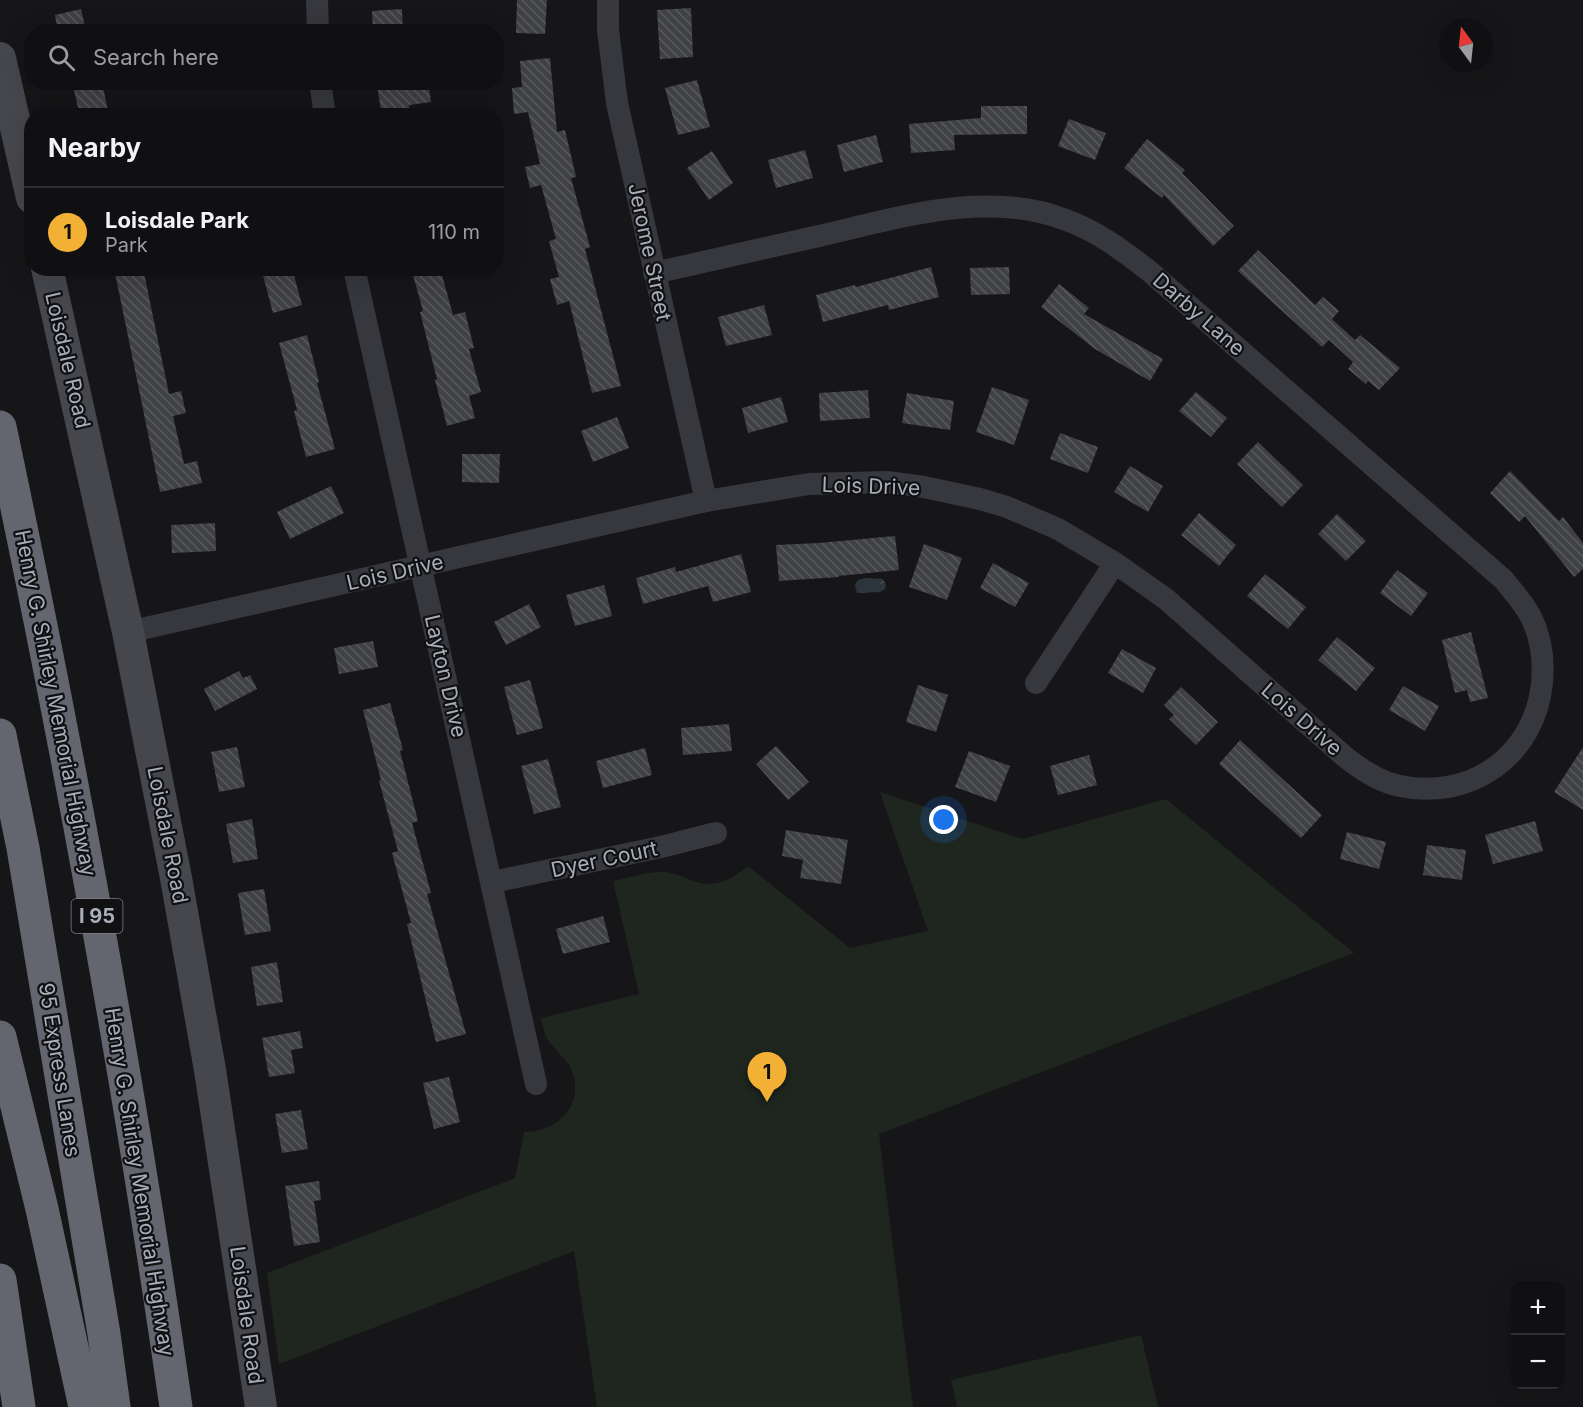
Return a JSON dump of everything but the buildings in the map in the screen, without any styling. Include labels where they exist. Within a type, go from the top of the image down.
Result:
[{"type":"highway","name":"Henry G. Shirley Memorial Highway","points":[[0,427],[39,613],[104,956],[176,1407]]},
{"type":"highway","name":"95 Express Lanes","points":[[0,735],[23,848],[102,1322],[114,1407]]},
{"type":"highway","points":[[0,1037],[42,1209],[85,1407]]},
{"type":"highway","points":[[0,1280],[20,1407]]},
{"type":"main road","points":[[0,58],[24,163]]},
{"type":"main road","name":"Loisdale Road","points":[[49,276],[128,632],[176,878],[210,1070],[261,1407]]},
{"type":"street","points":[[317,0],[318,24]]},
{"type":"street","name":"Jerome Street","points":[[608,0],[608,30],[617,103],[706,501]]},
{"type":"street","points":[[321,90],[323,108]]},
{"type":"street","name":"Darby Lane","points":[[654,273],[921,213],[980,206],[1039,212],[1066,219],[1107,239],[1148,270],[1495,573],[1524,604],[1532,618],[1542,649],[1544,666],[1541,698],[1528,732],[1521,743]]},
{"type":"street","name":"Layton Drive","points":[[356,276],[536,1084]]},
{"type":"street","name":"Lois Drive","points":[[128,632],[706,501],[809,484],[887,482],[980,499],[1034,517],[1115,563],[1166,599],[1344,756],[1362,770],[1383,781],[1397,786],[1446,788],[1470,781],[1492,770],[1521,743]]},
{"type":"street","points":[[1036,683],[1115,563]]},
{"type":"street","name":"Dyer Court","points":[[492,882],[661,847],[716,833]]},
{"type":"shaded area","points":[[880,792],[1022,839],[1166,799],[1354,953],[879,1134],[913,1407],[597,1407],[574,1251],[279,1364],[267,1273],[515,1178],[524,1132],[547,1128],[564,1115],[570,1107],[575,1086],[573,1074],[568,1064],[547,1038],[541,1018],[639,994],[613,881],[665,872],[696,882],[711,884],[724,881],[748,866],[850,948],[928,931]]},
{"type":"shaded area","points":[[1141,1335],[1158,1407],[957,1407],[951,1380]]},
{"type":"water","points":[[883,579],[885,589],[880,592],[857,593],[855,585],[858,580]]},
{"type":"place","name":"Loisdale Park","points":[[767,1102]]}]
